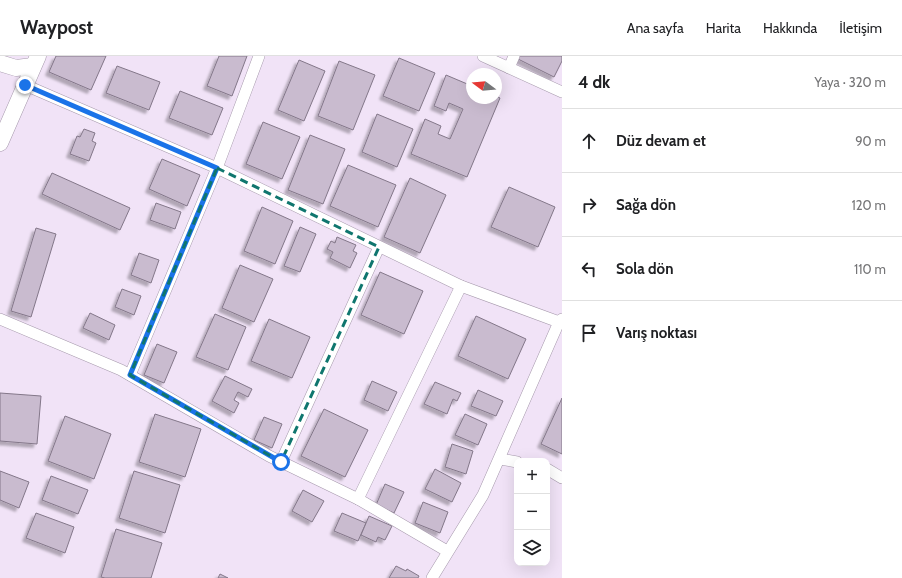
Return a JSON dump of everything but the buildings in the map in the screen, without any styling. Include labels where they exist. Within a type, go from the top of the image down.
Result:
[{"type":"main road","points":[[0,63],[16,68],[35,61]]},
{"type":"main road","points":[[0,143],[35,61]]},
{"type":"street","points":[[130,375],[217,168],[259,56]]},
{"type":"street","points":[[483,56],[562,92]]},
{"type":"street","points":[[509,68],[514,56]]},
{"type":"street","points":[[25,85],[217,168],[461,286],[560,321],[483,495],[447,551],[432,578]]},
{"type":"street","points":[[281,462],[379,246]]},
{"type":"street","points":[[358,499],[461,286]]},
{"type":"street","points":[[0,319],[121,370],[281,462],[358,499],[447,551]]},
{"type":"street","points":[[500,459],[514,461]]},
{"type":"street","points":[[550,472],[562,478]]},
{"type":"highlighted area","points":[[217,168],[379,247],[281,462],[130,375]]},
{"type":"route","points":[[25,85],[217,168],[130,375],[281,462]]}]
